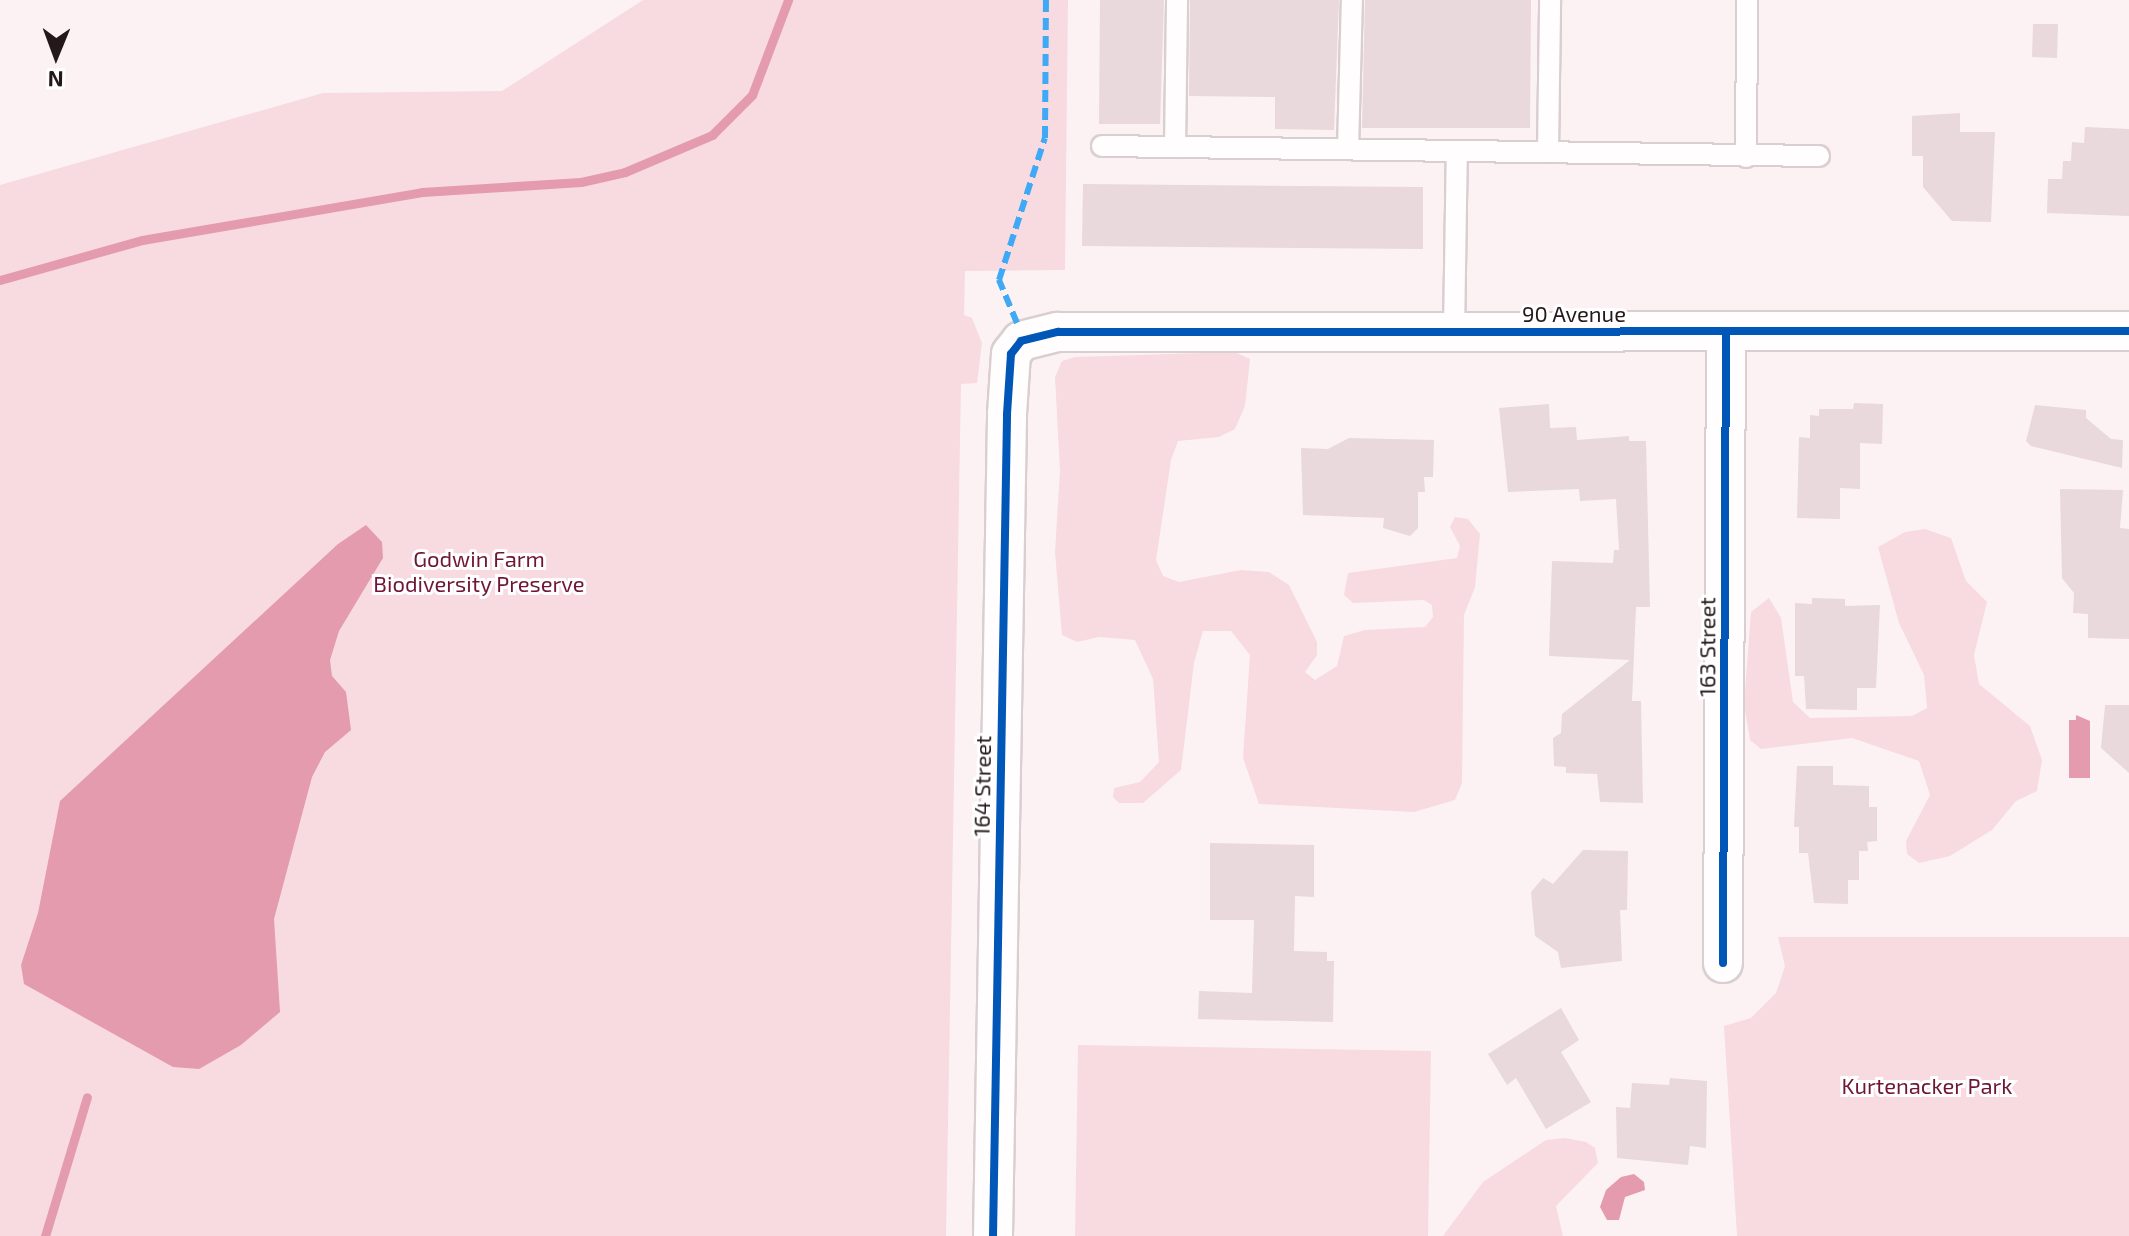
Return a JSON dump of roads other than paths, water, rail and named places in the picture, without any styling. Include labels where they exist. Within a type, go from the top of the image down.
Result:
[{"type":"street","name":"90 Avenue","points":[[1021,341],[1058,332],[2129,331]]},
{"type":"street","name":"163 Street","points":[[1723,963],[1726,332]]},
{"type":"street","name":"164 Street","points":[[993,1236],[1007,414],[1011,354],[1021,341]]},
{"type":"lane","points":[[1175,147],[1177,0]]},
{"type":"lane","points":[[1348,149],[1352,0]]},
{"type":"lane","points":[[1548,152],[1550,0]]},
{"type":"lane","points":[[1746,157],[1747,0]]},
{"type":"lane","points":[[1102,146],[1819,156]]},
{"type":"lane","points":[[1454,332],[1457,151]]},
{"type":"waterway","points":[[0,280],[142,240],[422,192],[581,182],[625,172],[712,135],[752,95],[788,0]]},
{"type":"waterway","points":[[45,1236],[87,1097]]},
{"type":"park label","name":"Godwin Farm Biodiversity Preserve","points":[[479,570]]},
{"type":"park label","name":"Kurtenacker Park","points":[[1927,1086]]}]
